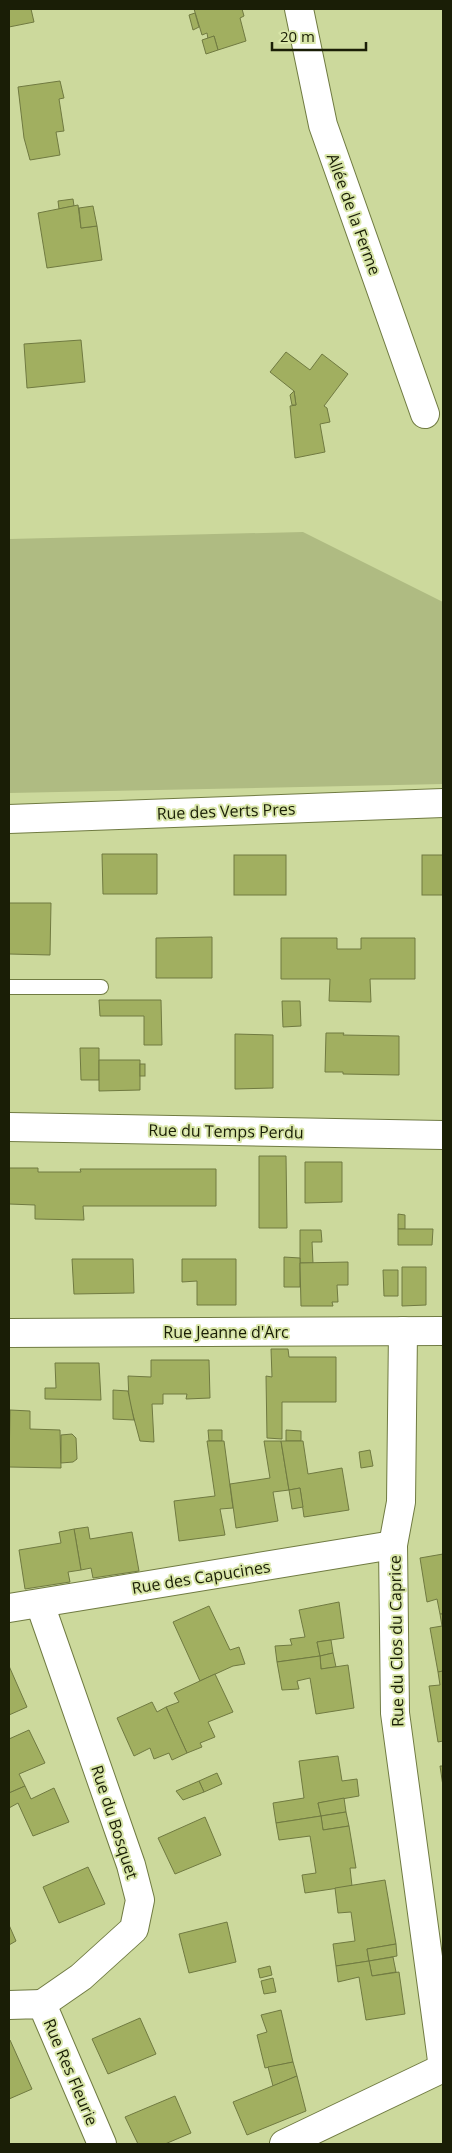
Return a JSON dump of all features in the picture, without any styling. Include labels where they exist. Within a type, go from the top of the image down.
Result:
[{"type":"street","name":"Allée de la Ferme","points":[[299,9],[323,125],[425,414]]},
{"type":"street","name":"Rue des Verts Pres","points":[[9,819],[443,803]]},
{"type":"street","name":"Rue du Temps Perdu","points":[[9,1127],[443,1135]]},
{"type":"street","name":"Rue du Clos du Caprice","points":[[402,1331],[401,1502],[393,1545],[395,1713],[443,2068]]},
{"type":"street","name":"Rue Jeanne d'Arc","points":[[9,1333],[443,1331]]},
{"type":"street","name":"Rue des Capucines","points":[[9,1608],[393,1545]]},
{"type":"street","name":"Rue du Bosquet","points":[[40,1604],[131,1865],[140,1900],[134,1929],[81,1977],[42,2004]]},
{"type":"street","name":"Rue Res Fleurie","points":[[9,2005],[42,2004],[102,2144]]},
{"type":"street","points":[[284,2144],[443,2068]]},
{"type":"lane","points":[[9,987],[101,987]]},
{"type":"green space","points":[[303,532],[443,602],[443,784],[9,793],[9,539]]},
{"type":"building","points":[[9,9],[31,9],[34,22],[9,27]]},
{"type":"building","points":[[194,9],[242,9],[244,16],[240,18],[246,41],[218,50],[214,36],[208,39],[207,33],[202,35]]},
{"type":"building","points":[[195,13],[199,27],[193,30],[189,15]]},
{"type":"building","points":[[214,36],[218,50],[206,54],[202,40]]},
{"type":"building","points":[[60,81],[64,98],[59,99],[64,131],[56,132],[60,155],[30,160],[24,138],[18,87]]},
{"type":"building","points":[[73,199],[74,206],[59,209],[58,201]]},
{"type":"building","points":[[78,205],[81,228],[97,226],[102,260],[47,268],[38,213]]},
{"type":"building","points":[[93,206],[97,226],[81,228],[79,208]]},
{"type":"building","points":[[81,340],[85,382],[27,388],[24,344]]},
{"type":"building","points":[[286,352],[310,370],[322,354],[348,374],[324,406],[327,408],[330,422],[320,424],[325,452],[295,458],[290,406],[296,405],[294,391],[270,372]]},
{"type":"building","points":[[294,391],[296,405],[292,405],[290,395]]},
{"type":"building","points":[[102,854],[157,854],[157,894],[103,894]]},
{"type":"building","points":[[234,855],[286,855],[286,895],[234,895]]},
{"type":"building","points":[[422,855],[443,855],[443,895],[422,895]]},
{"type":"building","points":[[9,903],[51,903],[50,955],[9,954]]},
{"type":"building","points":[[212,937],[212,978],[156,978],[156,938]]},
{"type":"building","points":[[281,938],[337,938],[337,949],[361,949],[361,938],[415,938],[415,979],[370,979],[371,1002],[329,1001],[330,979],[281,979]]},
{"type":"building","points":[[99,1000],[161,1000],[162,1045],[144,1045],[144,1016],[100,1016]]},
{"type":"building","points":[[282,1001],[300,1001],[301,1026],[283,1027]]},
{"type":"building","points":[[326,1033],[399,1036],[399,1075],[325,1072]]},
{"type":"building","points":[[235,1034],[273,1035],[273,1088],[235,1089]]},
{"type":"building","points":[[80,1048],[99,1048],[99,1080],[81,1080]]},
{"type":"building","points":[[99,1060],[140,1060],[140,1090],[99,1091]]},
{"type":"building","points":[[140,1064],[145,1064],[145,1076],[140,1076]]},
{"type":"building","points":[[259,1156],[286,1156],[287,1228],[259,1228]]},
{"type":"building","points":[[305,1162],[342,1162],[342,1202],[305,1203]]},
{"type":"building","points":[[9,1168],[38,1168],[38,1172],[81,1172],[80,1169],[216,1169],[216,1206],[83,1206],[84,1220],[35,1219],[35,1205],[9,1204]]},
{"type":"building","points":[[398,1214],[405,1215],[405,1229],[398,1229]]},
{"type":"building","points":[[398,1229],[433,1229],[432,1245],[398,1245]]},
{"type":"building","points":[[300,1230],[321,1230],[322,1242],[312,1242],[313,1263],[300,1263]]},
{"type":"building","points":[[284,1257],[300,1258],[300,1287],[284,1287]]},
{"type":"building","points":[[72,1259],[133,1259],[134,1293],[74,1294]]},
{"type":"building","points":[[182,1259],[236,1259],[236,1305],[197,1305],[197,1281],[182,1282]]},
{"type":"building","points":[[348,1262],[348,1285],[337,1285],[338,1302],[332,1302],[333,1306],[301,1306],[300,1263]]},
{"type":"building","points":[[402,1267],[426,1267],[426,1305],[402,1306]]},
{"type":"building","points":[[383,1270],[398,1270],[398,1296],[384,1296]]},
{"type":"building","points":[[271,1349],[288,1349],[289,1357],[336,1357],[336,1402],[282,1402],[282,1439],[267,1438],[266,1376],[272,1377]]},
{"type":"building","points":[[151,1360],[209,1360],[210,1398],[186,1399],[187,1394],[163,1394],[163,1404],[152,1404],[154,1442],[140,1441],[129,1400],[128,1376],[151,1377]]},
{"type":"building","points":[[55,1363],[99,1363],[101,1400],[45,1399],[45,1388],[56,1388]]},
{"type":"building","points":[[113,1390],[128,1391],[134,1420],[113,1419]]},
{"type":"building","points":[[10,1410],[30,1411],[30,1429],[60,1430],[61,1468],[9,1467]]},
{"type":"building","points":[[208,1430],[222,1430],[222,1441],[209,1441]]},
{"type":"building","points":[[286,1430],[301,1431],[301,1441],[286,1441]]},
{"type":"building","points":[[72,1434],[76,1438],[77,1459],[73,1462],[61,1463],[61,1435]]},
{"type":"building","points":[[207,1441],[224,1441],[233,1508],[220,1509],[225,1535],[179,1541],[174,1501],[215,1496]]},
{"type":"building","points":[[264,1441],[281,1441],[289,1490],[273,1492],[278,1521],[236,1528],[230,1484],[270,1478]]},
{"type":"building","points":[[281,1441],[303,1441],[308,1474],[342,1468],[349,1510],[304,1517],[300,1488],[289,1490]]},
{"type":"building","points":[[370,1450],[373,1466],[361,1468],[359,1452]]},
{"type":"building","points":[[300,1488],[303,1507],[292,1509],[289,1490]]},
{"type":"building","points":[[88,1527],[90,1539],[132,1532],[139,1571],[93,1578],[91,1568],[81,1570],[74,1529]]},
{"type":"building","points":[[74,1529],[81,1570],[68,1572],[70,1582],[25,1589],[19,1550],[61,1543],[59,1532]]},
{"type":"building","points":[[443,1554],[443,1614],[440,1614],[437,1599],[427,1602],[420,1558]]},
{"type":"building","points":[[339,1602],[344,1638],[317,1642],[320,1656],[277,1662],[275,1646],[292,1645],[290,1639],[305,1637],[299,1610]]},
{"type":"building","points":[[209,1606],[230,1650],[239,1647],[245,1664],[233,1666],[200,1681],[173,1622]]},
{"type":"building","points":[[440,1614],[443,1614],[443,1671],[438,1672],[430,1628],[442,1626]]},
{"type":"building","points":[[331,1640],[333,1653],[320,1656],[317,1642]]},
{"type":"building","points":[[333,1653],[336,1667],[321,1669],[320,1656]]},
{"type":"building","points":[[320,1656],[321,1669],[348,1665],[354,1708],[316,1714],[310,1678],[297,1681],[299,1689],[282,1690],[277,1662]]},
{"type":"building","points":[[9,1666],[27,1707],[9,1715]]},
{"type":"building","points":[[443,1671],[443,1741],[438,1742],[429,1686],[440,1685],[438,1672]]},
{"type":"building","points":[[215,1674],[233,1712],[208,1722],[215,1737],[200,1743],[202,1747],[187,1753],[166,1707],[179,1702],[174,1693]]},
{"type":"building","points":[[152,1702],[157,1712],[166,1707],[187,1753],[172,1760],[169,1753],[154,1759],[150,1748],[134,1756],[117,1718]]},
{"type":"building","points":[[29,1730],[45,1763],[19,1774],[25,1786],[9,1793],[9,1739]]},
{"type":"building","points":[[338,1756],[342,1781],[357,1779],[359,1796],[318,1803],[321,1816],[276,1823],[273,1803],[304,1798],[299,1761]]},
{"type":"building","points":[[440,1766],[443,1766],[443,1786]]},
{"type":"building","points":[[217,1773],[222,1784],[204,1792],[199,1781]]},
{"type":"building","points":[[199,1781],[204,1792],[183,1800],[176,1791]]},
{"type":"building","points":[[25,1786],[31,1799],[54,1788],[69,1822],[33,1836],[18,1803],[9,1808],[9,1793]]},
{"type":"building","points":[[344,1798],[346,1812],[321,1816],[318,1803]]},
{"type":"building","points":[[346,1812],[349,1826],[323,1830],[321,1816]]},
{"type":"building","points":[[321,1816],[323,1830],[349,1826],[356,1868],[350,1868],[352,1886],[305,1893],[302,1875],[316,1873],[310,1836],[279,1840],[276,1823]]},
{"type":"building","points":[[205,1817],[221,1855],[175,1874],[158,1838]]},
{"type":"building","points":[[88,1867],[105,1904],[59,1923],[43,1887]]},
{"type":"building","points":[[385,1880],[396,1944],[367,1949],[369,1961],[336,1966],[333,1944],[355,1941],[351,1912],[338,1913],[335,1888]]},
{"type":"building","points":[[227,1922],[236,1962],[189,1973],[179,1934]]},
{"type":"building","points":[[9,1925],[16,1941],[9,1945]]},
{"type":"building","points":[[396,1944],[397,1956],[369,1961],[367,1949]]},
{"type":"building","points":[[393,1957],[396,1972],[372,1976],[369,1961]]},
{"type":"building","points":[[369,1961],[372,1976],[399,1972],[405,2014],[366,2020],[359,1977],[338,1982],[336,1966]]},
{"type":"building","points":[[270,1966],[272,1975],[260,1978],[258,1969]]},
{"type":"building","points":[[273,1978],[276,1992],[264,1994],[261,1981]]},
{"type":"building","points":[[281,2010],[293,2062],[265,2068],[257,2035],[267,2032],[261,2015]]},
{"type":"building","points":[[140,2018],[156,2054],[108,2074],[92,2039]]},
{"type":"building","points":[[9,2041],[32,2089],[9,2099]]},
{"type":"building","points":[[293,2062],[297,2076],[273,2086],[268,2067]]},
{"type":"building","points":[[297,2076],[306,2111],[247,2135],[233,2102]]},
{"type":"building","points":[[175,2096],[191,2133],[165,2144],[138,2144],[125,2117]]}]
